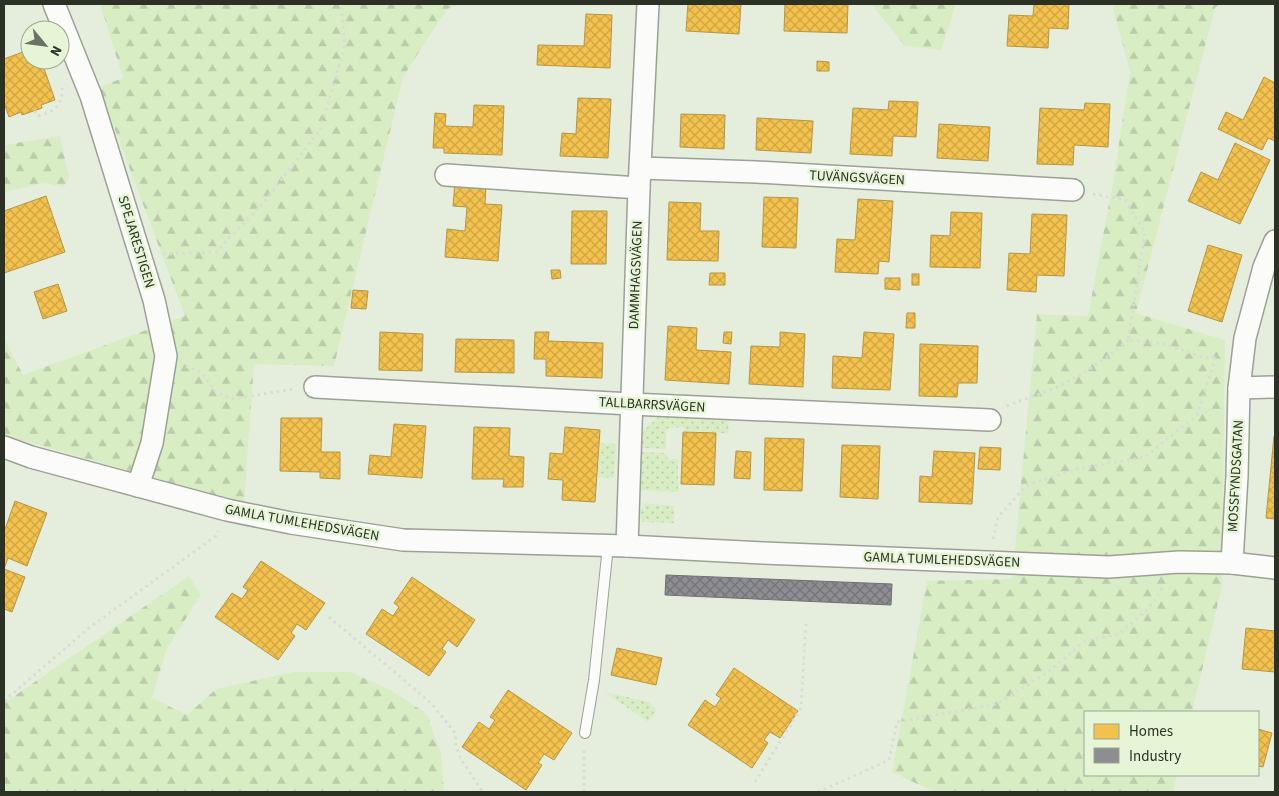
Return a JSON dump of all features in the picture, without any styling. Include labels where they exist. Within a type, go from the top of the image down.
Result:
[{"type":"street","name":"SPEJARESTIGEN","points":[[54,4],[91,96],[154,300],[166,356],[152,443],[138,486]]},
{"type":"street","name":"DAMMHAGSVÄGEN","points":[[617,546],[631,404],[648,4]]},
{"type":"street","name":"TUVÄNGSVÄGEN","points":[[446,175],[640,178],[756,172],[1073,190]]},
{"type":"street","name":"MOSSFYNDSGATAN","points":[[1232,564],[1239,388],[1245,338],[1264,267],[1275,241]]},
{"type":"street","points":[[1239,388],[1275,386]]},
{"type":"street","name":"TALLBARRSVÄGEN","points":[[315,387],[631,404],[990,420]]},
{"type":"street","name":"GAMLA TUMLEHEDSVÄGEN","points":[[4,447],[31,457],[226,510],[291,523],[403,540],[617,546],[1109,566],[1179,562],[1275,568]]},
{"type":"lane","points":[[584,733],[617,546]]},
{"type":"path","points":[[140,255],[216,252],[266,201],[320,130],[344,46],[341,4]]},
{"type":"path","points":[[34,111],[38,116],[47,114],[57,108],[61,102],[62,84]]},
{"type":"path","points":[[990,420],[993,414],[1007,405],[1051,390],[1078,376],[1106,359],[1128,340],[1145,232],[1126,200],[1073,190]]},
{"type":"path","points":[[1128,340],[1168,345],[1204,358],[1216,357],[1245,338]]},
{"type":"path","points":[[166,356],[201,372],[216,392],[232,399],[276,391],[315,387]]},
{"type":"path","points":[[988,562],[998,517],[1027,485],[1077,469],[1145,457],[1196,415],[1216,357]]},
{"type":"path","points":[[4,701],[90,627],[216,536],[226,510]]},
{"type":"path","points":[[818,792],[889,760],[897,722],[997,704],[1048,672],[1085,641],[1118,634],[1149,608],[1179,562]]},
{"type":"path","points":[[329,617],[431,703],[455,733],[456,747],[462,761],[483,792]]},
{"type":"path","points":[[755,782],[801,708],[806,622]]},
{"type":"path","points":[[584,733],[584,792]]},
{"type":"green space","points":[[100,4],[463,4],[447,9],[403,77],[334,366],[254,364],[244,504],[4,435],[4,338],[23,375],[185,316],[99,87],[123,78]]},
{"type":"green space","points":[[871,4],[956,4],[941,50],[905,46]]},
{"type":"green space","points":[[1112,4],[1219,4],[1215,8],[1136,313],[1225,340],[1222,586],[1192,711],[1084,711],[1084,776],[1177,776],[1173,792],[934,792],[892,772],[927,581],[1012,579],[1037,314],[1088,316],[1113,182],[1130,72]]},
{"type":"green space","points":[[60,136],[69,177],[64,187],[45,183],[4,192],[4,145]]},
{"type":"green space","points":[[659,416],[729,419],[728,434],[685,431],[683,427],[668,428],[666,432],[666,449],[641,448],[642,432]]},
{"type":"green space","points":[[600,443],[616,444],[614,478],[598,477]]},
{"type":"green space","points":[[640,452],[666,453],[668,459],[678,459],[678,492],[639,490]]},
{"type":"green space","points":[[644,503],[674,506],[674,523],[642,522],[638,513],[644,508]]},
{"type":"green space","points":[[189,576],[201,595],[167,648],[152,698],[187,715],[216,689],[293,672],[351,672],[390,690],[427,714],[441,753],[444,792],[4,792],[4,703]]},
{"type":"green space","points":[[604,692],[649,702],[657,710],[648,722]]},
{"type":"building: Homes","points":[[688,4],[741,4],[739,34],[686,31]]},
{"type":"building: Homes","points":[[785,4],[848,4],[847,33],[784,31]]},
{"type":"building: Homes","points":[[1034,4],[1069,4],[1068,29],[1049,28],[1048,48],[1007,46],[1009,15],[1033,16]]},
{"type":"building: Homes","points":[[586,14],[612,15],[610,68],[537,65],[538,45],[584,46]]},
{"type":"building: Homes","points":[[20,53],[20,70],[44,70],[55,100],[41,105],[42,108],[22,115],[21,112],[9,117],[4,103],[4,59]]},
{"type":"building: Homes","points":[[817,61],[829,62],[829,71],[817,71]]},
{"type":"building: Homes","points":[[1264,77],[1275,83],[1275,141],[1268,138],[1262,150],[1218,129],[1226,112],[1243,120]]},
{"type":"building: Homes","points":[[578,98],[611,99],[608,158],[560,156],[562,133],[576,134]]},
{"type":"building: Homes","points":[[889,101],[918,102],[916,137],[893,136],[892,156],[850,154],[853,108],[888,110]]},
{"type":"building: Homes","points":[[1085,103],[1110,104],[1108,147],[1074,145],[1073,165],[1037,164],[1040,108],[1084,110]]},
{"type":"building: Homes","points":[[474,105],[504,106],[502,155],[444,153],[444,148],[433,148],[435,113],[446,114],[445,126],[473,127]]},
{"type":"building: Homes","points":[[681,114],[725,115],[724,149],[680,147]]},
{"type":"building: Homes","points":[[757,118],[813,121],[811,153],[756,150]]},
{"type":"building: Homes","points":[[939,124],[990,127],[988,161],[937,158]]},
{"type":"building: Homes","points":[[1235,143],[1270,160],[1240,224],[1188,201],[1201,172],[1218,180]]},
{"type":"building: Homes","points":[[455,182],[486,184],[485,204],[502,205],[498,261],[445,257],[447,229],[465,231],[467,207],[453,206]]},
{"type":"building: Homes","points":[[46,196],[65,252],[4,273],[4,211]]},
{"type":"building: Homes","points":[[764,197],[798,198],[796,248],[762,247]]},
{"type":"building: Homes","points":[[858,199],[893,201],[889,262],[879,261],[878,274],[835,272],[837,239],[855,240]]},
{"type":"building: Homes","points":[[669,202],[701,203],[700,231],[719,231],[718,261],[667,260]]},
{"type":"building: Homes","points":[[572,211],[607,211],[606,264],[571,264]]},
{"type":"building: Homes","points":[[951,212],[982,213],[980,268],[930,267],[931,235],[950,236]]},
{"type":"building: Homes","points":[[1032,214],[1067,215],[1064,276],[1037,275],[1036,292],[1007,290],[1009,253],[1030,254]]},
{"type":"building: Homes","points":[[1208,245],[1242,255],[1222,322],[1188,311]]},
{"type":"building: Homes","points":[[551,270],[560,270],[561,278],[552,279]]},
{"type":"building: Homes","points":[[710,273],[725,273],[725,285],[709,285]]},
{"type":"building: Homes","points":[[912,274],[919,274],[919,285],[912,285]]},
{"type":"building: Homes","points":[[885,278],[900,278],[900,290],[885,289]]},
{"type":"building: Homes","points":[[58,284],[67,311],[43,319],[34,292]]},
{"type":"building: Homes","points":[[353,290],[368,291],[366,309],[351,308]]},
{"type":"building: Homes","points":[[907,313],[915,313],[915,328],[906,328]]},
{"type":"building: Homes","points":[[668,326],[697,328],[696,350],[731,352],[729,384],[665,380]]},
{"type":"building: Homes","points":[[380,332],[423,334],[422,371],[379,370]]},
{"type":"building: Homes","points":[[535,332],[549,332],[548,341],[603,343],[602,378],[546,376],[546,359],[534,359]]},
{"type":"building: Homes","points":[[724,332],[732,332],[731,344],[723,343]]},
{"type":"building: Homes","points":[[780,332],[805,334],[803,387],[749,384],[751,346],[780,347]]},
{"type":"building: Homes","points":[[864,332],[894,334],[890,390],[832,388],[833,356],[862,358]]},
{"type":"building: Homes","points":[[456,339],[514,340],[514,373],[455,372]]},
{"type":"building: Homes","points":[[920,344],[978,346],[977,383],[958,383],[957,397],[919,396]]},
{"type":"building: Homes","points":[[281,418],[322,418],[321,452],[340,452],[340,479],[320,478],[320,472],[280,471]]},
{"type":"building: Homes","points":[[394,424],[426,426],[422,478],[368,474],[370,455],[391,457]]},
{"type":"building: Homes","points":[[474,427],[510,428],[509,456],[524,457],[523,487],[503,487],[504,479],[472,479]]},
{"type":"building: Homes","points":[[565,427],[600,430],[595,502],[562,500],[563,480],[548,479],[550,453],[563,454]]},
{"type":"building: Homes","points":[[683,432],[716,433],[714,485],[681,484]]},
{"type":"building: Homes","points":[[1275,436],[1275,519],[1266,518]]},
{"type":"building: Homes","points":[[765,438],[804,439],[802,491],[764,490]]},
{"type":"building: Homes","points":[[842,445],[880,446],[878,499],[840,497]]},
{"type":"building: Homes","points":[[980,447],[1001,448],[1000,470],[978,469]]},
{"type":"building: Homes","points":[[736,451],[751,452],[750,479],[734,478]]},
{"type":"building: Homes","points":[[934,451],[975,453],[972,504],[919,502],[920,476],[932,477]]},
{"type":"building: Homes","points":[[15,501],[47,513],[27,566],[8,558],[4,569],[4,532]]},
{"type":"building: Homes","points":[[261,561],[325,603],[306,630],[297,624],[291,633],[295,636],[278,660],[215,617],[232,593],[242,599],[248,590],[243,587]]},
{"type":"building: Homes","points":[[4,569],[25,577],[12,612],[4,609]]},
{"type":"building: Homes","points":[[412,577],[475,620],[457,647],[448,640],[442,649],[446,652],[429,676],[366,634],[382,609],[393,616],[399,607],[394,603]]},
{"type":"building: Homes","points":[[1246,628],[1275,631],[1275,672],[1242,669]]},
{"type":"building: Homes","points":[[617,648],[662,658],[656,685],[611,675]]},
{"type":"building: Homes","points":[[734,668],[798,711],[780,738],[770,732],[764,740],[768,743],[752,768],[688,725],[705,700],[715,707],[721,698],[716,695]]},
{"type":"building: Homes","points":[[508,690],[572,733],[554,760],[544,754],[538,763],[542,765],[526,790],[462,747],[479,722],[489,729],[495,720],[490,717]]},
{"type":"building: Homes","points":[[1259,729],[1272,733],[1263,767],[1259,766]]},
{"type":"building: Industry","points":[[666,575],[892,584],[891,605],[665,595]]}]
